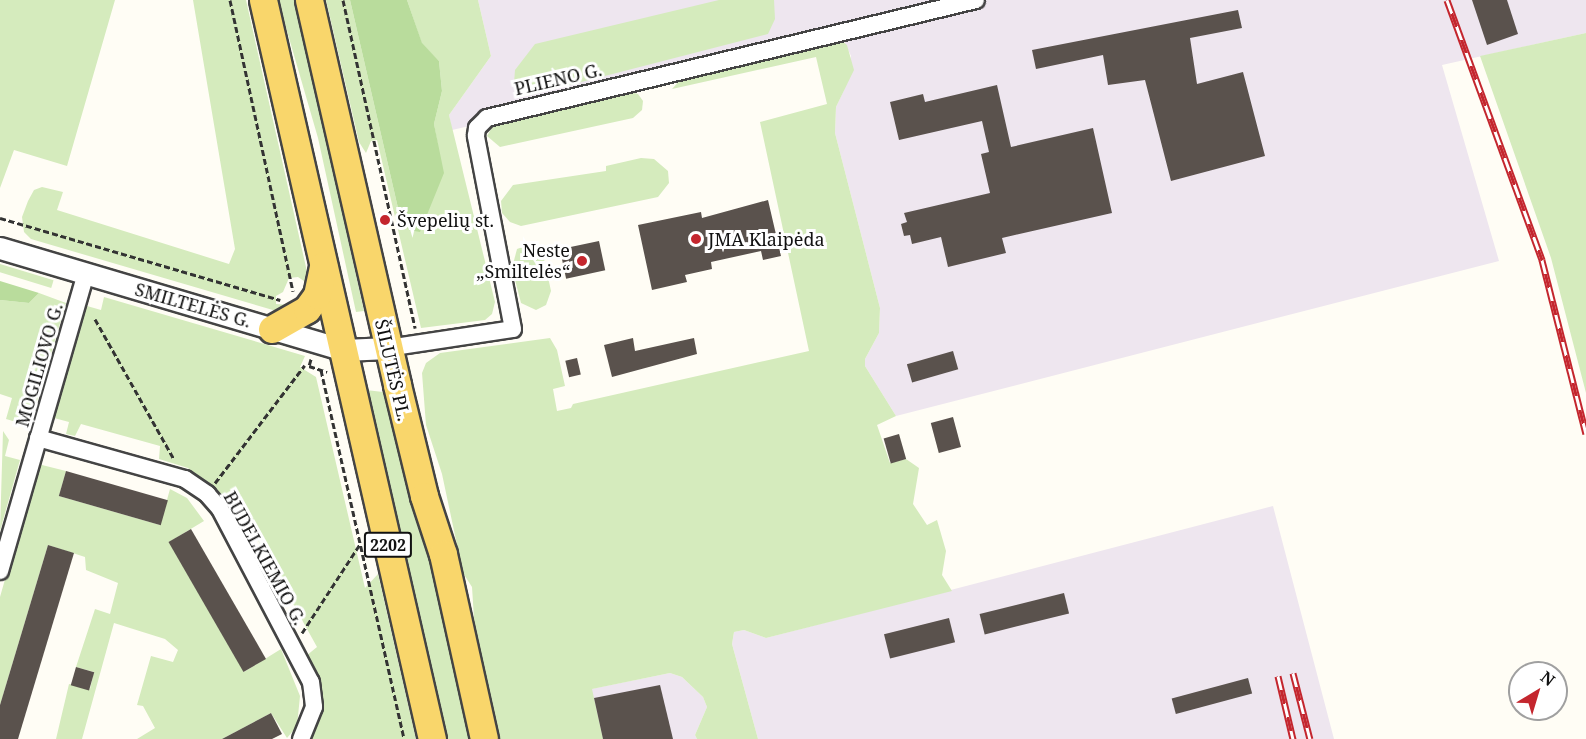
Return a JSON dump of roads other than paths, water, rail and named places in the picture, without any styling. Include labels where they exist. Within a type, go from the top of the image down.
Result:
[{"type":"main road","name":"2202","points":[[263,0],[432,739]]},
{"type":"main road","name":"ŠILUTĖS PL.","points":[[309,0],[424,496],[444,554],[484,739]]},
{"type":"main road","points":[[272,328],[307,309],[317,295],[324,265]]},
{"type":"street","name":"PLIENO G.","points":[[388,348],[513,329],[476,136],[477,128],[487,118],[976,0]]},
{"type":"street","name":"SMILTELĖS G.","points":[[0,248],[344,350],[388,348]]},
{"type":"street","name":"MOGILIOVO G.","points":[[0,571],[86,274]]},
{"type":"street","name":"BUDELKIEMIO G.","points":[[38,438],[185,479],[207,494],[220,509],[311,682],[315,707],[301,739]]},
{"type":"railway","points":[[1447,0],[1542,260],[1586,434]]},
{"type":"railway","points":[[1293,673],[1310,739]]},
{"type":"railway","points":[[1278,676],[1293,739]]},
{"type":"place","name":"Švepelių st.","points":[[385,220]]},
{"type":"place","name":"JMA Klaipėda","points":[[696,239]]},
{"type":"place","name":"Neste „Smiltelės“","points":[[582,261]]}]
